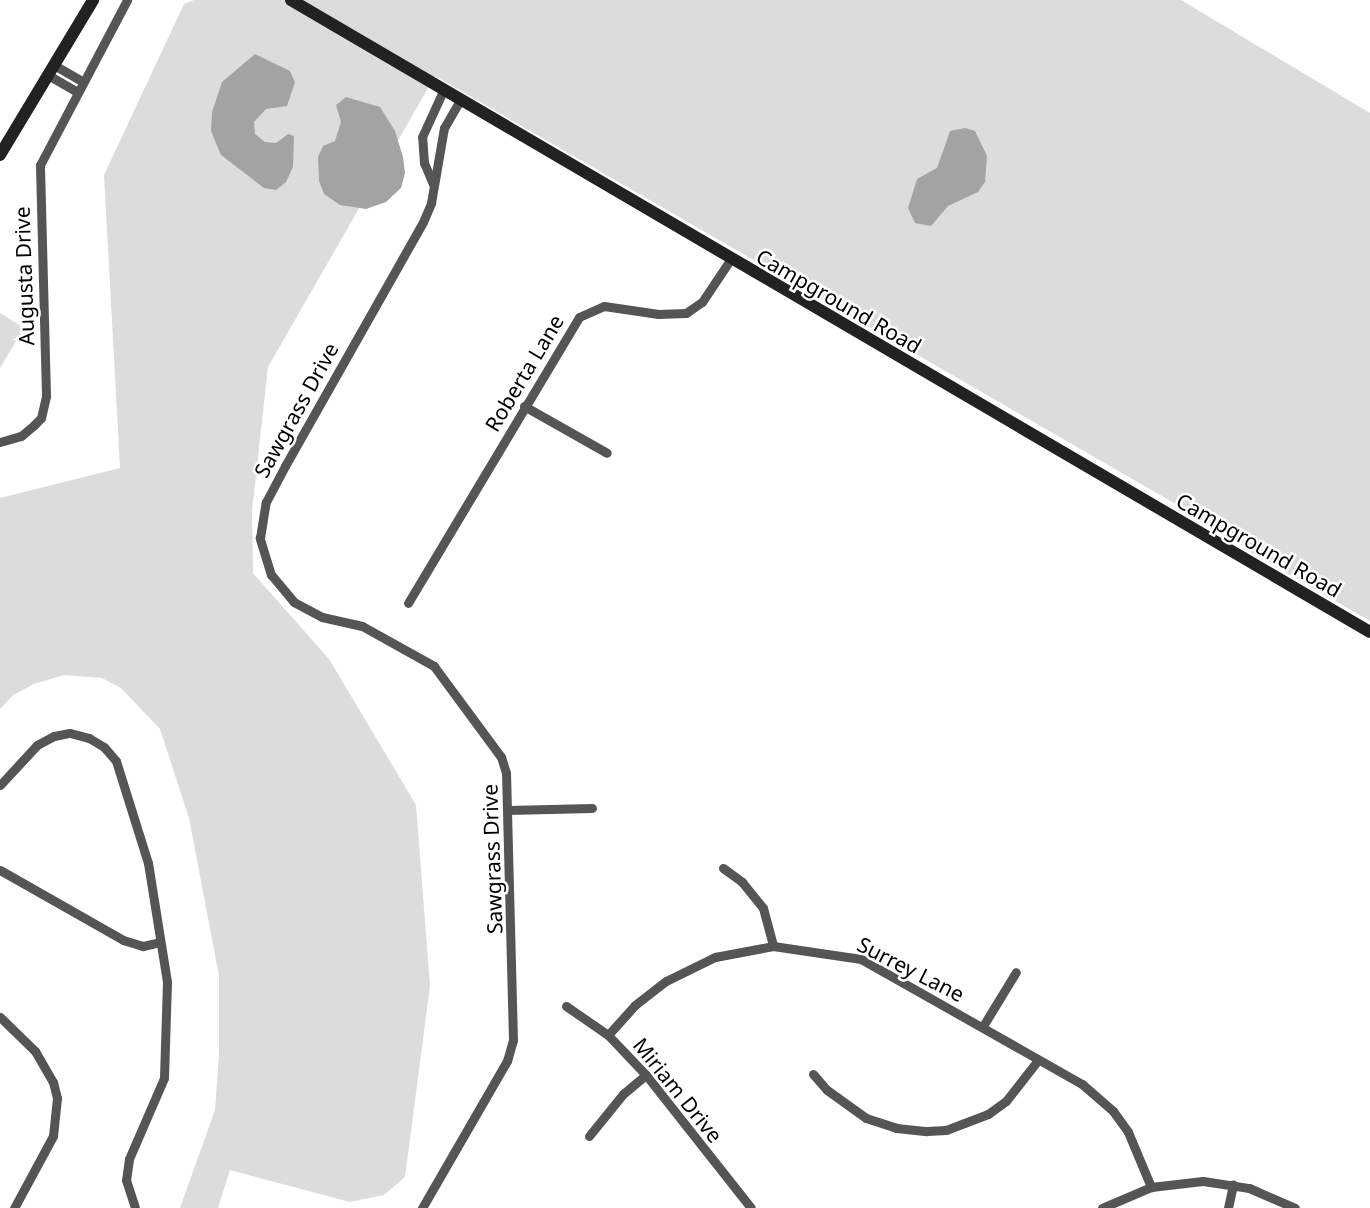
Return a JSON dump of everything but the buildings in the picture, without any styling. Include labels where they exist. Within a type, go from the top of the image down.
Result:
[{"type":"street","points":[[0,155],[93,0]]},
{"type":"street","name":"Augusta Drive","points":[[0,442],[21,436],[41,418],[46,396],[40,165],[127,0]]},
{"type":"street","name":"Campground Road","points":[[291,0],[730,260],[1370,632]]},
{"type":"street","points":[[51,70],[83,82]]},
{"type":"street","points":[[51,70],[78,92]]},
{"type":"street","points":[[440,147],[422,144],[429,117],[444,91]]},
{"type":"street","name":"Sawgrass Drive","points":[[422,1208],[507,1062],[513,1040],[506,773],[501,757],[434,666],[362,626],[322,616],[294,602],[271,575],[260,538],[266,502],[423,222],[431,203],[444,128],[460,100]]},
{"type":"street","name":"Sawgrass Drive","points":[[422,144],[433,184]]},
{"type":"street","name":"Roberta Lane","points":[[408,603],[579,317],[604,306],[658,314],[686,313],[702,302],[730,260]]},
{"type":"street","points":[[524,406],[607,453]]},
{"type":"street","points":[[0,785],[37,745],[54,736],[70,734],[104,747],[116,761],[148,863],[167,982],[164,1078],[129,1159],[126,1180],[135,1208]]},
{"type":"street","points":[[508,810],[592,808]]},
{"type":"street","points":[[723,868],[742,882],[763,908],[773,946]]},
{"type":"street","points":[[0,870],[123,940],[143,946],[160,942]]},
{"type":"street","name":"Surrey Lane","points":[[608,1035],[635,1005],[689,968],[715,957],[773,946],[861,959],[1082,1084],[1113,1111],[1140,1156],[1151,1187]]},
{"type":"street","points":[[983,1026],[1016,972]]},
{"type":"street","name":"Miriam Drive","points":[[566,1006],[608,1035],[646,1075],[751,1208]]},
{"type":"street","points":[[0,1017],[35,1051],[53,1083],[57,1098],[53,1136],[14,1208]]},
{"type":"street","points":[[813,1074],[827,1090],[860,1115],[896,1128],[946,1130],[988,1114],[1006,1101],[1038,1060]]},
{"type":"street","points":[[589,1136],[623,1094],[646,1075]]},
{"type":"street","points":[[1102,1208],[1151,1187],[1203,1181],[1264,1192],[1295,1208]]},
{"type":"street","points":[[1228,1208],[1233,1185]]},
{"type":"shaded area","points":[[194,0],[1181,0],[1370,113],[1370,621],[1248,551],[1250,547],[435,76],[268,367],[252,511],[253,573],[329,659],[416,805],[430,986],[405,1177],[384,1195],[350,1202],[230,1170],[218,1208],[180,1208],[215,1110],[219,1054],[219,976],[189,818],[160,729],[121,688],[102,678],[64,675],[34,684],[13,695],[0,709],[0,498],[120,468],[104,175],[184,4]]},
{"type":"shaded area","points":[[255,54],[290,71],[295,82],[287,106],[266,109],[254,122],[255,134],[265,142],[276,143],[288,134],[294,136],[293,167],[286,182],[276,190],[264,188],[221,155],[211,131],[212,112],[222,82]]},
{"type":"shaded area","points":[[346,97],[380,107],[395,131],[403,157],[405,173],[401,188],[386,202],[366,209],[340,205],[324,194],[319,181],[318,157],[323,146],[335,141],[341,122],[336,105]]},
{"type":"shaded area","points":[[965,128],[975,131],[987,156],[985,182],[978,192],[948,206],[931,226],[915,223],[908,208],[917,179],[937,168],[950,131]]},
{"type":"shaded area","points":[[0,313],[24,328],[0,368]]}]
